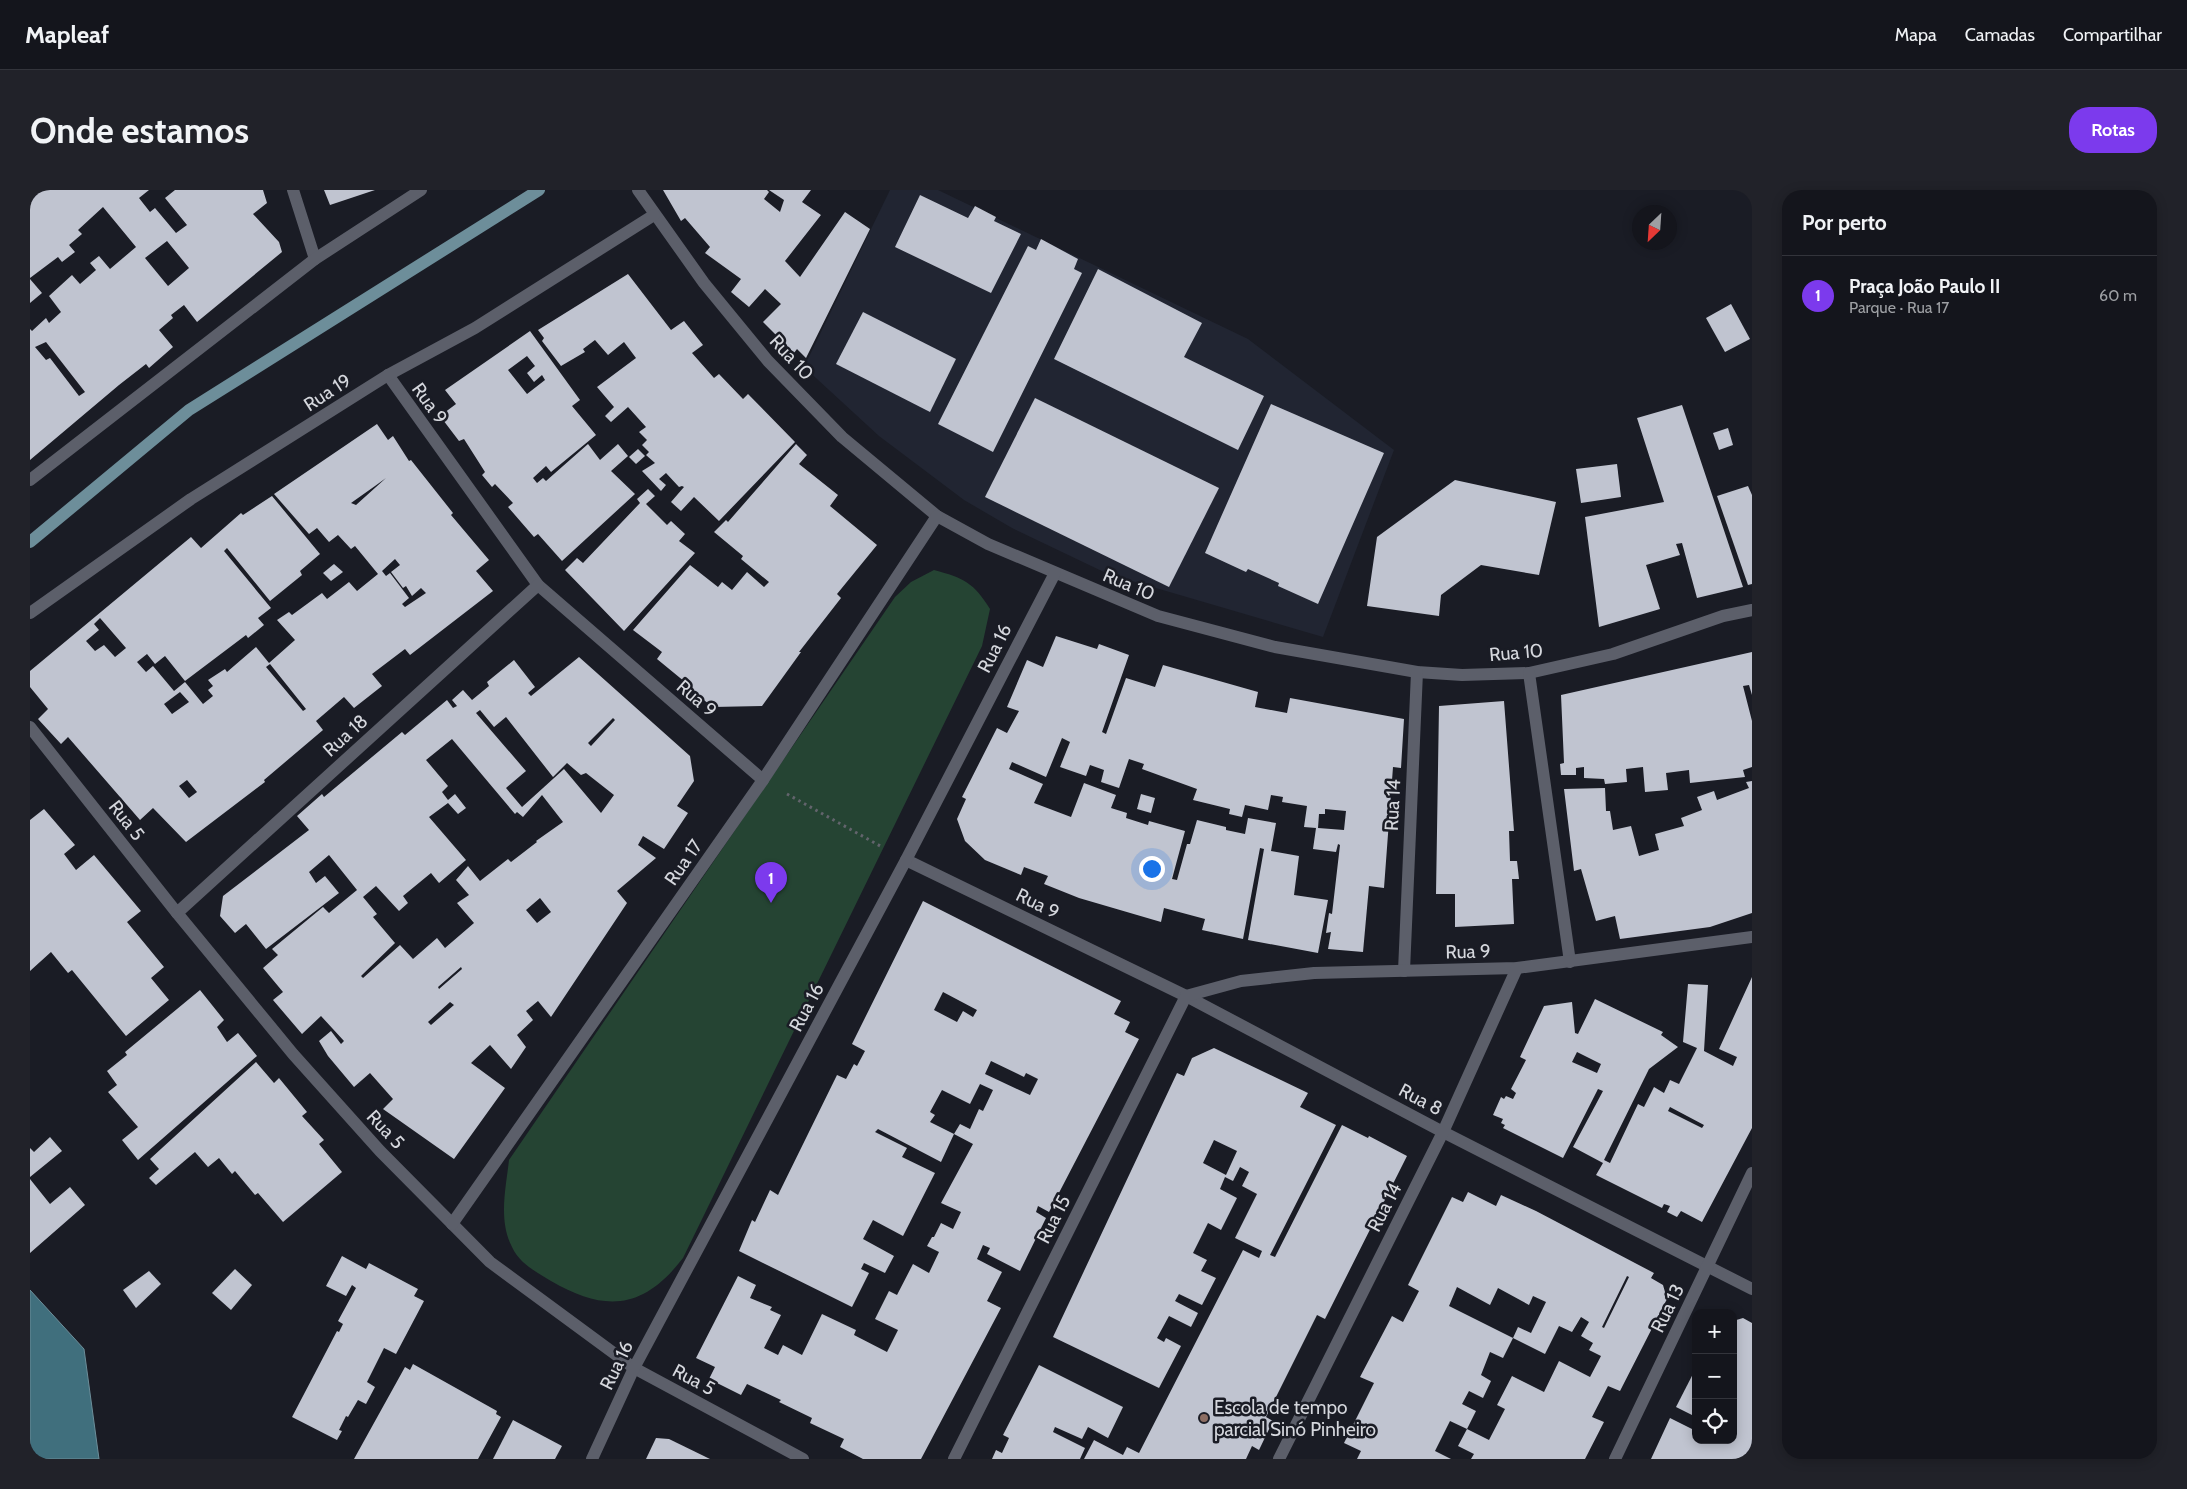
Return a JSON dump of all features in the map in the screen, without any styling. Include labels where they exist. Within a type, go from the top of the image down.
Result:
[{"type":"street","points":[[293,190],[315,259]]},
{"type":"street","points":[[30,480],[315,259],[421,190]]},
{"type":"street","name":"Rua 10","points":[[638,190],[704,283],[768,361],[842,437],[936,516],[988,544],[1158,616],[1275,647],[1417,672],[1529,674],[1613,654],[1723,616],[1752,610]]},
{"type":"street","name":"Rua 19","points":[[30,614],[191,499],[388,376],[475,328],[654,215]]},
{"type":"street","name":"Rua 9","points":[[388,376],[538,585],[763,780]]},
{"type":"street","name":"Rua 17","points":[[452,1224],[763,780],[936,516]]},
{"type":"street","name":"Rua 16","points":[[592,1459],[634,1368],[906,860],[1055,572]]},
{"type":"street","name":"Rua 18","points":[[177,913],[538,585]]},
{"type":"street","name":"Rua 14","points":[[1404,971],[1417,672]]},
{"type":"street","points":[[1529,674],[1570,962]]},
{"type":"street","name":"Rua 5","points":[[30,727],[177,913],[294,1054],[380,1151],[490,1262],[634,1368],[803,1459]]},
{"type":"street","name":"Rua 9","points":[[906,860],[1072,941]]},
{"type":"street","name":"Rua 9","points":[[1186,996],[1241,981],[1314,972],[1517,968],[1752,937]]},
{"type":"street","name":"Rua 8","points":[[1072,941],[1186,996],[1443,1132],[1752,1289]]},
{"type":"street","name":"Rua 14","points":[[1279,1459],[1443,1132],[1517,968]]},
{"type":"street","name":"Rua 15","points":[[954,1459],[1186,996]]},
{"type":"street","name":"Rua 13","points":[[1615,1459],[1752,1173]]},
{"type":"path","points":[[763,780],[906,860]]},
{"type":"shaded area","points":[[890,190],[938,190],[1248,339],[1394,450],[1323,637],[1108,574],[1012,528],[964,500],[879,436],[804,367]]},
{"type":"green space","points":[[934,570],[961,579],[973,587],[990,609],[982,646],[683,1258],[654,1288],[639,1296],[623,1301],[589,1298],[551,1281],[528,1267],[519,1258],[508,1237],[505,1226],[504,1204],[509,1160],[895,597],[911,582]]},
{"type":"water","points":[[30,1290],[84,1349],[99,1459],[30,1459]]},
{"type":"building","points":[[30,190],[149,190],[139,198],[150,212],[155,208],[176,233],[187,225],[165,198],[175,190],[263,190],[267,203],[253,214],[279,242],[282,252],[197,322],[184,305],[171,315],[173,318],[159,330],[173,347],[149,368],[146,364],[119,385],[30,460],[30,329],[32,331],[46,318],[49,323],[61,312],[49,296],[72,275],[80,284],[96,270],[90,263],[99,256],[110,269],[136,247],[103,207],[78,230],[82,234],[69,245],[75,252],[62,262],[58,257],[30,278]],"holes":[[[167,241],[189,268],[168,286],[145,258]],[[46,342],[85,392],[79,396],[50,358],[46,360],[35,347]]]},
{"type":"building","points":[[324,190],[375,190],[330,205]]},
{"type":"building","points":[[663,190],[767,190],[769,192],[764,199],[780,212],[784,200],[769,190],[811,190],[802,202],[821,215],[785,261],[800,277],[845,212],[870,229],[806,358],[797,349],[794,353],[763,322],[781,304],[765,289],[749,307],[731,292],[741,279],[705,253],[710,247],[685,218],[681,221]]},
{"type":"building","points":[[920,195],[968,218],[975,206],[996,217],[994,221],[1021,234],[991,293],[895,247]]},
{"type":"building","points":[[1041,239],[1078,259],[1074,269],[1082,273],[993,452],[938,424],[1028,246],[1036,250]]},
{"type":"building","points":[[1098,269],[1202,323],[1184,357],[1264,396],[1238,450],[1054,359]]},
{"type":"building","points":[[628,274],[671,330],[684,321],[703,345],[692,353],[714,378],[719,374],[743,399],[748,394],[795,442],[719,521],[694,497],[681,511],[671,502],[684,487],[679,487],[666,473],[659,479],[666,485],[661,491],[642,471],[655,463],[646,455],[649,452],[642,445],[647,440],[639,432],[646,427],[628,407],[611,422],[605,416],[614,407],[597,387],[636,358],[624,342],[608,355],[595,340],[583,349],[585,352],[561,366],[542,341],[544,338],[538,330]]},
{"type":"building","points":[[30,279],[42,293],[30,303]]},
{"type":"building","points":[[1731,304],[1750,339],[1725,352],[1706,318]]},
{"type":"building","points":[[863,312],[956,359],[930,412],[836,364]]},
{"type":"building","points":[[530,331],[580,400],[572,406],[596,435],[551,472],[546,466],[533,478],[537,483],[543,478],[546,481],[588,444],[600,460],[618,444],[628,456],[611,471],[635,494],[562,561],[538,534],[534,537],[508,507],[513,503],[495,484],[492,487],[482,475],[485,472],[464,439],[459,441],[440,416],[456,404],[445,390]],"holes":[[[527,356],[535,366],[527,373],[534,382],[542,375],[545,380],[527,394],[508,370]]]},
{"type":"building","points":[[1035,398],[1219,488],[1169,587],[985,497]]},
{"type":"building","points":[[1271,404],[1384,453],[1318,604],[1278,586],[1279,583],[1248,569],[1246,572],[1205,553]]},
{"type":"building","points":[[1682,405],[1743,587],[1697,598],[1682,543],[1676,544],[1680,555],[1646,565],[1660,609],[1599,627],[1585,517],[1664,502],[1637,418]]},
{"type":"building","points":[[377,424],[388,440],[393,436],[409,461],[411,460],[453,513],[451,515],[489,560],[476,571],[493,591],[410,655],[405,649],[372,674],[382,686],[354,708],[344,697],[316,721],[323,730],[264,780],[265,782],[186,842],[153,808],[140,820],[68,737],[61,744],[38,719],[48,709],[30,687],[30,671],[191,537],[201,548],[241,513],[243,515],[272,496],[320,554],[300,571],[302,575],[270,601],[227,548],[224,551],[271,608],[258,618],[264,625],[248,638],[246,635],[185,681],[165,656],[155,664],[147,654],[137,662],[146,672],[153,666],[174,691],[185,682],[203,704],[213,696],[208,690],[213,686],[208,680],[225,669],[227,672],[256,647],[269,663],[295,640],[277,620],[289,612],[292,615],[322,593],[327,599],[349,582],[357,591],[378,574],[355,546],[351,549],[338,535],[329,542],[317,528],[309,534],[274,494]],"holes":[[[386,478],[356,505],[351,503]],[[395,559],[400,565],[391,572],[403,588],[406,586],[412,596],[421,588],[426,593],[405,607],[402,604],[409,598],[390,573],[386,576],[382,571]],[[100,618],[126,648],[115,657],[104,645],[95,651],[86,641],[99,630],[94,624]],[[270,664],[306,709],[303,711],[266,667]],[[180,692],[189,702],[172,714],[164,704]],[[187,780],[197,792],[189,798],[179,786]]]},
{"type":"building","points":[[1728,428],[1733,445],[1719,450],[1713,433]]},
{"type":"building","points":[[796,444],[807,455],[799,464],[838,495],[830,506],[877,545],[837,594],[841,598],[799,652],[801,652],[762,706],[713,707],[684,685],[685,682],[657,659],[662,652],[633,630],[690,565],[718,587],[722,582],[732,590],[747,572],[764,587],[769,582],[741,559],[743,556],[714,532],[726,520],[728,522]]},
{"type":"building","points":[[638,449],[645,456],[636,464],[629,457]]},
{"type":"building","points":[[1617,464],[1621,497],[1581,503],[1576,469]]},
{"type":"building","points":[[1455,480],[1556,502],[1539,575],[1481,565],[1441,595],[1439,616],[1367,606],[1377,537]]},
{"type":"building","points":[[1748,486],[1752,495],[1752,584],[1748,585],[1717,496]]},
{"type":"building","points":[[648,489],[655,496],[646,504],[667,525],[671,521],[685,534],[679,541],[695,553],[624,631],[565,570],[577,558],[583,563],[640,503],[637,499]]},
{"type":"building","points":[[334,564],[343,572],[331,581],[323,573]]},
{"type":"building","points":[[1056,636],[1097,649],[1099,644],[1129,655],[1102,732],[1106,734],[1126,678],[1155,687],[1163,665],[1258,692],[1255,707],[1287,713],[1290,698],[1404,719],[1401,768],[1393,767],[1384,888],[1369,886],[1363,952],[1328,949],[1331,932],[1326,933],[1329,913],[1332,914],[1340,845],[1338,844],[1336,852],[1313,849],[1316,828],[1304,827],[1307,806],[1282,802],[1283,797],[1271,795],[1268,810],[1245,805],[1242,817],[1229,814],[1230,809],[1193,800],[1197,789],[1142,769],[1144,764],[1129,759],[1119,788],[1101,782],[1104,770],[1090,765],[1086,776],[1060,767],[1070,742],[1062,738],[1046,777],[1012,762],[1009,769],[1043,784],[1034,803],[1071,817],[1084,783],[1116,795],[1111,808],[1127,813],[1126,818],[1148,825],[1149,821],[1185,831],[1172,879],[1177,880],[1187,844],[1190,844],[1197,820],[1245,834],[1248,818],[1276,823],[1271,851],[1299,856],[1294,895],[1328,900],[1318,953],[1248,940],[1264,849],[1260,848],[1243,939],[1202,930],[1205,919],[1164,908],[1161,922],[1079,898],[1044,884],[1048,876],[1024,867],[1021,875],[985,860],[965,841],[957,819],[966,799],[962,797],[997,728],[1007,733],[1019,711],[1007,707],[1027,660],[1043,667]],"holes":[[[1325,809],[1346,811],[1344,830],[1318,828],[1319,814],[1325,814]]]},
{"type":"building","points":[[1752,652],[1752,695],[1749,685],[1743,686],[1752,721],[1752,767],[1743,770],[1745,777],[1690,783],[1689,770],[1666,773],[1668,790],[1645,792],[1643,767],[1626,769],[1627,782],[1605,784],[1604,779],[1584,778],[1584,767],[1576,768],[1576,775],[1561,775],[1560,764],[1564,763],[1561,695]]},
{"type":"building","points":[[579,657],[690,756],[694,781],[677,806],[688,813],[664,849],[643,836],[638,845],[656,858],[617,891],[627,903],[551,1017],[538,1001],[526,1011],[533,1020],[517,1035],[526,1047],[511,1069],[490,1045],[471,1063],[505,1088],[454,1159],[383,1109],[393,1099],[370,1073],[354,1087],[328,1056],[319,1041],[331,1031],[341,1044],[344,1041],[321,1016],[302,1034],[273,1000],[283,992],[263,968],[278,955],[272,949],[323,907],[329,913],[357,890],[329,855],[309,872],[316,883],[325,876],[339,893],[266,949],[246,924],[235,933],[220,916],[223,896],[309,830],[297,816],[322,794],[324,797],[402,732],[405,735],[447,700],[453,708],[457,706],[452,700],[463,690],[472,700],[489,686],[487,682],[514,660],[535,687],[528,693],[531,696]],"holes":[[[480,710],[494,727],[506,717],[553,777],[567,763],[581,775],[586,773],[614,795],[601,813],[564,769],[522,807],[506,788],[526,771],[476,713]],[[613,718],[615,720],[591,746],[588,743]],[[452,739],[515,814],[517,812],[523,817],[542,795],[563,822],[511,862],[508,859],[480,881],[468,866],[456,880],[469,895],[457,903],[474,923],[445,948],[437,938],[413,959],[400,945],[363,978],[361,976],[395,943],[373,917],[377,914],[363,897],[376,886],[399,911],[408,903],[403,896],[431,873],[439,883],[466,860],[429,817],[448,803],[458,814],[466,808],[455,794],[448,800],[442,792],[448,786],[426,760]],[[540,898],[551,912],[537,923],[526,910]],[[461,967],[462,969],[439,989],[438,987]],[[450,1002],[454,1005],[431,1025],[428,1022]]]},
{"type":"building","points":[[1504,701],[1514,831],[1509,831],[1510,861],[1517,861],[1519,879],[1512,879],[1514,924],[1455,927],[1455,894],[1436,894],[1439,706]]},
{"type":"building","points":[[1752,781],[1752,913],[1710,927],[1620,939],[1615,916],[1596,921],[1581,869],[1574,871],[1564,789],[1605,788],[1606,811],[1610,811],[1613,830],[1631,826],[1639,856],[1659,850],[1655,834],[1684,826],[1681,818],[1702,810],[1697,797],[1714,791],[1717,800],[1749,788],[1746,782]]},
{"type":"building","points":[[1141,794],[1155,798],[1151,813],[1137,809]]},
{"type":"building","points":[[44,809],[75,845],[64,854],[76,870],[94,855],[141,911],[127,922],[164,967],[151,978],[169,1000],[126,1036],[72,970],[68,973],[51,952],[30,971],[30,820]]},
{"type":"building","points":[[923,901],[1121,1001],[1114,1014],[1130,1022],[1125,1032],[1139,1039],[1049,1212],[1038,1206],[1036,1212],[1046,1218],[1020,1271],[987,1254],[990,1248],[983,1245],[977,1259],[1002,1272],[987,1301],[1001,1308],[921,1459],[863,1459],[840,1447],[844,1439],[810,1423],[812,1418],[779,1402],[781,1400],[747,1384],[741,1395],[709,1379],[715,1367],[696,1358],[738,1276],[756,1285],[750,1298],[772,1307],[770,1310],[781,1315],[764,1348],[778,1355],[783,1345],[802,1355],[822,1314],[856,1330],[854,1335],[887,1352],[898,1330],[875,1319],[889,1291],[897,1295],[913,1264],[929,1273],[939,1252],[927,1246],[941,1223],[953,1229],[961,1212],[941,1203],[973,1144],[954,1134],[941,1162],[878,1129],[875,1132],[907,1148],[902,1157],[935,1173],[903,1236],[873,1220],[863,1239],[894,1256],[885,1273],[864,1263],[861,1269],[869,1273],[852,1307],[739,1251],[752,1220],[755,1222],[770,1190],[778,1195],[837,1075],[846,1079],[854,1064],[857,1066],[865,1051],[852,1044]],"holes":[[[943,992],[977,1010],[973,1017],[963,1011],[957,1022],[934,1010]],[[991,1061],[1024,1077],[1026,1073],[1038,1079],[1030,1095],[985,1074]],[[980,1084],[993,1090],[983,1111],[979,1109],[970,1129],[960,1124],[954,1134],[930,1122],[935,1115],[930,1112],[942,1090],[970,1104]]]},
{"type":"building","points":[[1752,977],[1752,1128],[1702,1222],[1681,1211],[1677,1217],[1667,1212],[1670,1206],[1664,1204],[1662,1208],[1596,1175],[1603,1163],[1573,1147],[1603,1091],[1598,1089],[1563,1158],[1503,1128],[1505,1125],[1501,1123],[1503,1119],[1493,1115],[1501,1097],[1504,1099],[1506,1096],[1513,1099],[1516,1093],[1511,1089],[1526,1060],[1520,1057],[1544,1006],[1572,1002],[1575,1033],[1578,1034],[1595,999],[1663,1032],[1661,1035],[1678,1047],[1649,1069],[1604,1160],[1610,1163],[1638,1104],[1644,1107],[1654,1087],[1664,1093],[1670,1080],[1679,1084],[1697,1048],[1683,1042],[1688,984],[1708,985],[1704,1051],[1733,1066],[1737,1057],[1719,1049]],"holes":[[[1577,1052],[1601,1064],[1597,1073],[1572,1062]],[[1670,1107],[1704,1125],[1702,1128],[1668,1111]]]},
{"type":"building","points":[[200,990],[224,1020],[217,1027],[227,1042],[238,1033],[257,1056],[138,1160],[122,1140],[138,1127],[108,1092],[117,1085],[107,1071],[127,1055],[125,1052]]},
{"type":"building","points":[[1214,1048],[1308,1093],[1300,1107],[1336,1125],[1270,1255],[1275,1257],[1342,1125],[1368,1138],[1369,1136],[1407,1156],[1325,1319],[1317,1315],[1266,1417],[1273,1421],[1259,1450],[1252,1446],[1246,1459],[1084,1459],[1094,1440],[1123,1455],[1127,1447],[1139,1453],[1243,1250],[1259,1258],[1262,1251],[1235,1238],[1257,1194],[1242,1186],[1249,1172],[1240,1167],[1233,1181],[1225,1177],[1220,1189],[1237,1198],[1221,1230],[1208,1223],[1193,1253],[1207,1260],[1201,1271],[1216,1278],[1202,1305],[1179,1294],[1175,1301],[1198,1313],[1191,1327],[1169,1316],[1157,1338],[1164,1342],[1166,1338],[1181,1346],[1159,1388],[1053,1337],[1177,1073],[1184,1076],[1192,1058]],"holes":[[[1214,1140],[1237,1151],[1226,1175],[1203,1163]]]},
{"type":"building","points":[[256,1062],[274,1083],[279,1078],[307,1112],[302,1116],[324,1140],[319,1144],[342,1172],[283,1222],[258,1193],[255,1195],[235,1171],[232,1174],[219,1158],[208,1167],[195,1152],[156,1185],[149,1178],[159,1169],[150,1159]]},
{"type":"building","points":[[50,1137],[62,1151],[30,1177],[30,1148],[34,1152]]},
{"type":"building","points":[[30,1179],[50,1204],[70,1187],[85,1205],[30,1253]]},
{"type":"building","points":[[1468,1192],[1496,1206],[1501,1195],[1536,1211],[1654,1273],[1651,1278],[1663,1285],[1667,1299],[1620,1391],[1608,1386],[1592,1417],[1604,1422],[1585,1459],[1471,1459],[1474,1454],[1458,1446],[1467,1429],[1450,1421],[1435,1451],[1451,1459],[1357,1459],[1361,1451],[1344,1443],[1374,1383],[1360,1377],[1392,1316],[1403,1322],[1419,1291],[1408,1285],[1452,1197],[1463,1202]],"holes":[[[1627,1276],[1629,1277],[1604,1328],[1602,1327]],[[1457,1287],[1490,1305],[1498,1288],[1529,1305],[1533,1296],[1546,1302],[1531,1333],[1518,1327],[1513,1338],[1449,1306]],[[1581,1317],[1589,1322],[1581,1336],[1593,1343],[1589,1350],[1601,1356],[1590,1377],[1559,1361],[1544,1392],[1512,1376],[1497,1405],[1505,1409],[1489,1440],[1467,1429],[1476,1411],[1462,1404],[1469,1391],[1483,1398],[1491,1381],[1481,1375],[1490,1352],[1503,1358],[1513,1338],[1545,1354],[1559,1326],[1572,1332]]]},
{"type":"building","points":[[342,1256],[366,1269],[369,1263],[418,1289],[414,1296],[424,1301],[396,1354],[384,1348],[367,1382],[375,1387],[366,1404],[358,1400],[348,1417],[346,1416],[339,1430],[342,1431],[337,1440],[292,1417],[337,1331],[339,1332],[343,1324],[338,1321],[356,1288],[352,1285],[346,1296],[326,1286]]},
{"type":"building","points":[[235,1269],[252,1285],[231,1310],[212,1293]]},
{"type":"building","points":[[149,1271],[161,1284],[136,1308],[123,1290]]},
{"type":"building","points":[[1743,1318],[1752,1323],[1752,1459],[1651,1459],[1670,1418],[1692,1429],[1692,1444],[1737,1444],[1737,1320]]},
{"type":"building","points":[[413,1364],[497,1411],[496,1414],[501,1417],[478,1459],[354,1459],[405,1367],[410,1370]]},
{"type":"building","points":[[1039,1365],[1123,1407],[1108,1438],[1088,1427],[1082,1439],[1055,1427],[1053,1432],[1085,1448],[1080,1459],[992,1459],[996,1450],[1002,1453],[1009,1438],[1003,1435]]},
{"type":"building","points":[[1692,1376],[1692,1415],[1676,1407]]},
{"type":"building","points":[[513,1420],[562,1446],[555,1459],[493,1459]]},
{"type":"building","points":[[656,1438],[669,1439],[710,1459],[646,1459]]},
{"type":"waterway","points":[[30,542],[189,410],[539,190]]},
{"type":"place","name":"Praça João Paulo II","points":[[771,903]]},
{"type":"place","name":"Escola de tempo parcial Sinó Pinheiro","points":[[1204,1418]]}]
